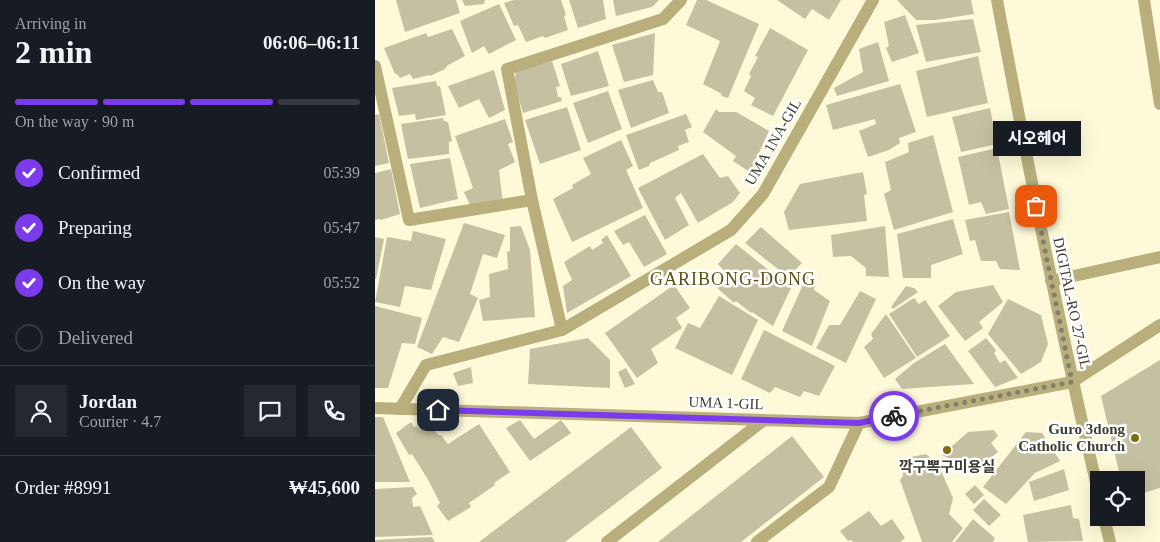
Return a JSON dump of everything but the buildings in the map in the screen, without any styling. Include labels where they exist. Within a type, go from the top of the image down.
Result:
[{"type":"street","points":[[562,330],[532,200],[507,69],[663,20],[681,0]]},
{"type":"street","name":"UMA 1NA-GIL","points":[[400,409],[426,365],[562,330],[731,230],[763,194],[873,0]]},
{"type":"street","name":"DIGITAL-RO 27-GIL","points":[[997,0],[1051,281],[1093,471]]},
{"type":"street","points":[[1145,0],[1160,104]]},
{"type":"street","points":[[375,66],[409,220],[532,200]]},
{"type":"street","points":[[1051,281],[1160,257]]},
{"type":"street","points":[[1072,382],[1160,325]]},
{"type":"street","name":"UMA 1-GIL","points":[[375,408],[859,423],[1072,382]]},
{"type":"street","points":[[607,542],[764,420]]},
{"type":"street","points":[[757,542],[829,487],[859,423]]},
{"type":"street","points":[[1106,526],[1110,542]]},
{"type":"way so far","points":[[894,416],[1072,382],[1036,206]]},
{"type":"place","name":"시오헤어","points":[[1036,206]]},
{"type":"place","name":"Guro 3dong Catholic Church","points":[[1135,438]]},
{"type":"place","name":"깍구뽁구미용실","points":[[947,450]]},
{"type":"district","name":"GARIBONG-DONG","points":[[733,279]]},
{"type":"route","points":[[438,410],[859,423],[894,416]]}]
